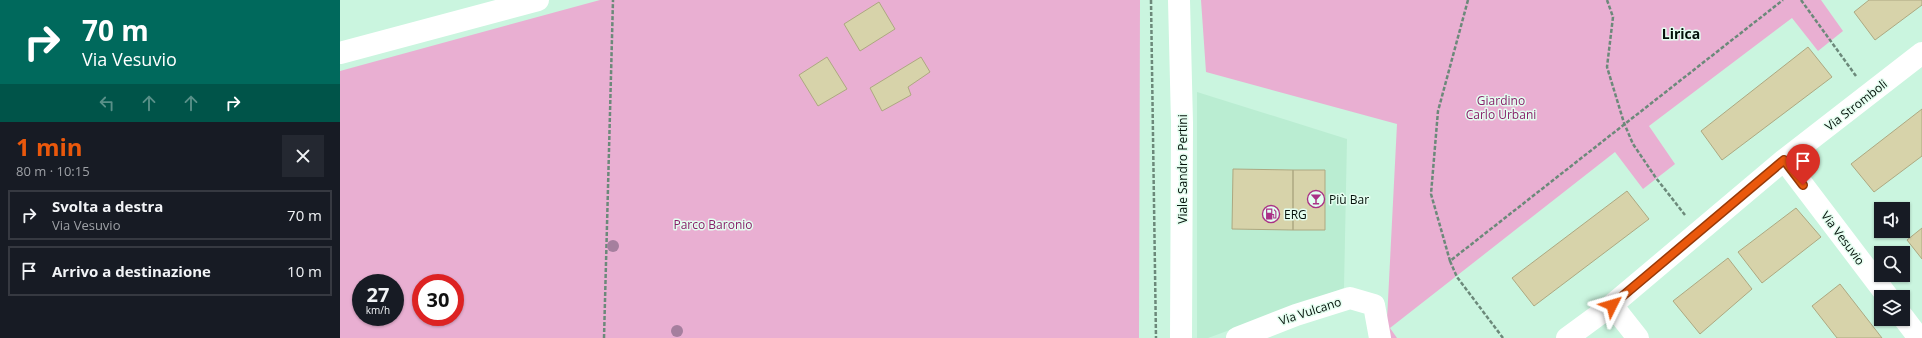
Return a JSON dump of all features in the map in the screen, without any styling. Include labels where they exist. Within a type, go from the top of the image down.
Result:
[{"type":"street","points":[[340,52],[538,0]]},
{"type":"street","name":"Viale Sandro Pertini","points":[[1179,0],[1182,123],[1182,338]]},
{"type":"street","name":"Via Stromboli","points":[[1567,338],[1612,305],[1784,160],[1922,53]]},
{"type":"street","name":"Via Vesuvio","points":[[1784,160],[1883,290]]},
{"type":"street","name":"Via Vulcano","points":[[1237,338],[1296,315],[1350,298],[1374,305],[1380,338]]},
{"type":"street","points":[[1612,305],[1638,338]]},
{"type":"street","points":[[1910,326],[1919,338]]},
{"type":"path","points":[[604,338],[613,0]]},
{"type":"path","points":[[1151,0],[1156,338]]},
{"type":"path","points":[[1468,0],[1438,111],[1431,194],[1450,261],[1457,277],[1503,338]]},
{"type":"path","points":[[1607,0],[1613,16],[1607,67],[1624,123],[1633,144],[1656,178],[1698,232]]},
{"type":"path","points":[[1450,261],[1624,123],[1783,0]]},
{"type":"path","points":[[1801,0],[1870,94]]},
{"type":"shaded area","name":"ERG","points":[[1197,92],[1347,139],[1344,288],[1208,338],[1197,338]]},
{"type":"green space","name":"Parco Baronio","points":[[600,0],[1140,0],[1139,338],[340,338],[340,71]]},
{"type":"green space","name":"Giardino Carlo Urbani","points":[[1201,0],[1821,0],[1843,31],[1818,51],[1792,18],[1649,126],[1675,164],[1643,189],[1615,152],[1390,328],[1397,338],[1389,338],[1387,320],[1397,124],[1206,72]]},
{"type":"building","points":[[1869,0],[1922,0],[1922,5],[1875,40],[1854,12]]},
{"type":"building","points":[[879,2],[895,29],[860,51],[844,24]]},
{"type":"building","points":[[1808,47],[1832,77],[1722,160],[1701,131]]},
{"type":"building","points":[[827,57],[847,89],[818,106],[799,75]]},
{"type":"building","points":[[921,57],[930,72],[908,87],[911,95],[882,111],[870,88]]},
{"type":"building","points":[[1922,109],[1922,156],[1874,192],[1851,164]]},
{"type":"building","points":[[1233,169],[1293,170],[1293,230],[1232,229]]},
{"type":"building","points":[[1293,170],[1325,170],[1325,230],[1293,230]]},
{"type":"building","points":[[1627,191],[1649,219],[1534,306],[1512,278]]},
{"type":"building","points":[[1796,208],[1821,237],[1762,283],[1738,252]]},
{"type":"building","points":[[1922,228],[1922,259],[1907,240]]},
{"type":"building","points":[[1728,258],[1752,289],[1700,334],[1673,301]]},
{"type":"building","points":[[1840,284],[1882,338],[1837,338],[1812,306]]},
{"type":"place","name":"Più Bar","points":[[1316,199]]},
{"type":"place","name":"ERG","points":[[1271,214]]},
{"type":"district","name":"Lirica","points":[[1681,33]]},
{"type":"route","points":[[1612,305],[1784,160],[1803,185]]}]
